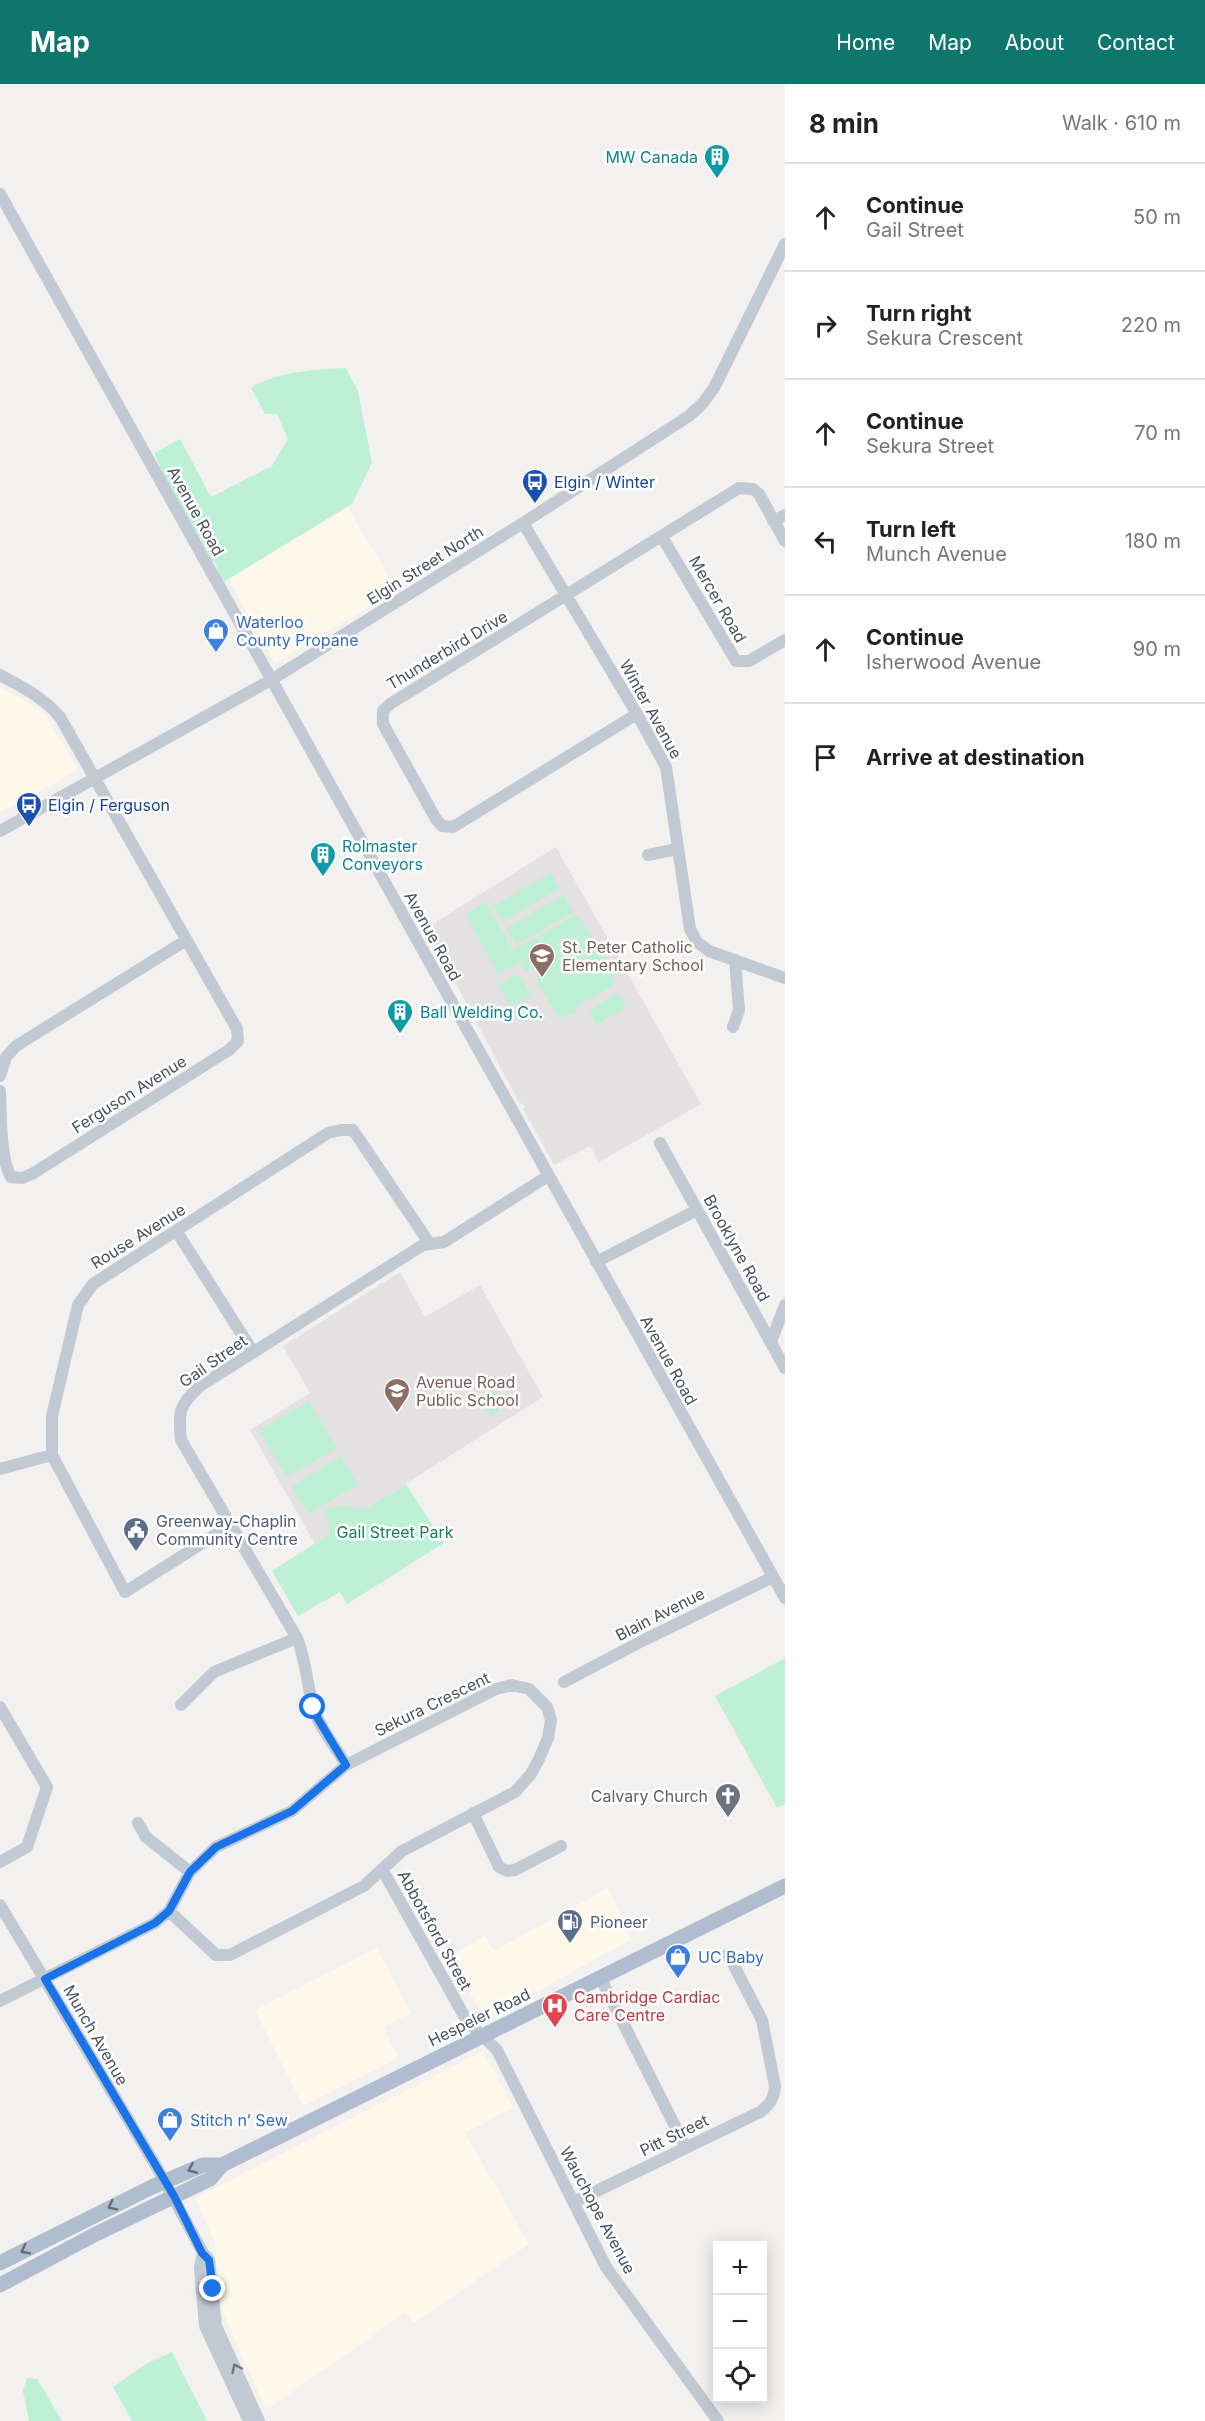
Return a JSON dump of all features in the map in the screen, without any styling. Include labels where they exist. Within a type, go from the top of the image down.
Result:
[{"type":"main road","name":"Hespeler Road","points":[[0,2263],[165,2181],[203,2165],[222,2164],[785,1886]]},
{"type":"main road","name":"Hespeler Road","points":[[0,2285],[94,2235],[210,2179],[222,2164]]},
{"type":"street","name":"Avenue Road","points":[[0,194],[785,1598]]},
{"type":"street","name":"Elgin Street North","points":[[0,831],[271,680],[667,432],[702,404],[714,388],[785,244]]},
{"type":"street","name":"Thunderbird Drive","points":[[637,714],[453,827],[442,826],[436,819],[383,724],[383,711],[390,704],[662,537],[734,490],[745,487],[759,494],[785,541]]},
{"type":"street","points":[[773,521],[785,515]]},
{"type":"street","name":"Winter Avenue","points":[[523,523],[666,766],[690,929],[697,942],[709,951],[785,978]]},
{"type":"street","name":"Mercer Road","points":[[662,537],[735,661],[749,662],[785,640]]},
{"type":"street","name":"Ferguson Avenue","points":[[0,675],[48,703],[60,717],[237,1029],[238,1041],[229,1050],[32,1174],[22,1178],[11,1177],[5,1169],[2,1157],[0,1091]]},
{"type":"street","points":[[648,855],[677,849]]},
{"type":"street","points":[[0,1076],[6,1057],[16,1046],[185,940]]},
{"type":"street","points":[[733,1027],[739,1010],[735,960]]},
{"type":"street","name":"Rouse Avenue","points":[[231,1525],[125,1592],[52,1455],[52,1416],[78,1305],[93,1284],[328,1133],[340,1130],[353,1130],[430,1244]]},
{"type":"street","name":"Brooklyne Road","points":[[660,1143],[785,1368]]},
{"type":"street","name":"Gail Street","points":[[346,1765],[313,1707],[304,1655],[297,1638],[181,1440],[178,1416],[185,1399],[200,1386],[423,1245],[444,1242],[548,1176]]},
{"type":"street","points":[[596,1262],[697,1210]]},
{"type":"street","points":[[177,1232],[254,1352]]},
{"type":"street","points":[[771,1342],[785,1305]]},
{"type":"street","points":[[0,1469],[52,1455]]},
{"type":"street","name":"Blain Avenue","points":[[564,1682],[773,1577]]},
{"type":"street","points":[[181,1705],[214,1672],[297,1638]]},
{"type":"street","name":"Sekura Crescent","points":[[0,2001],[155,1923],[169,1911],[190,1872],[216,1847],[292,1811],[346,1765],[496,1689],[512,1685],[529,1689],[547,1707],[551,1720],[549,1738],[531,1774],[515,1792],[402,1851],[364,1886],[230,1955],[216,1955],[169,1911]]},
{"type":"street","points":[[0,1707],[47,1787],[27,1847],[0,1862]]},
{"type":"street","points":[[474,1813],[500,1868],[507,1871],[515,1870],[561,1846]]},
{"type":"street","points":[[138,1823],[146,1838],[190,1872]]},
{"type":"street","name":"Abbotsford Street","points":[[382,1869],[467,2021],[482,2035]]},
{"type":"street","name":"Munch Avenue","points":[[0,1905],[174,2196],[202,2253],[209,2260],[216,2326],[260,2421]]},
{"type":"street","name":"Pitt Street","points":[[574,2202],[767,2108],[774,2095],[775,2086],[762,2020],[728,1954]]},
{"type":"street","points":[[600,1977],[686,2148]]},
{"type":"street","name":"Wauchope Avenue","points":[[482,2035],[497,2050],[606,2267],[718,2421]]},
{"type":"street","points":[[202,2253],[200,2268],[204,2326],[249,2421]]},
{"type":"shaded area","points":[[347,507],[397,590],[275,663],[229,579]]},
{"type":"shaded area","points":[[0,687],[36,707],[46,716],[78,770],[0,813]]},
{"type":"shaded area","name":"St. Peter Catholic Elementary School","points":[[556,847],[701,1104],[599,1162],[590,1146],[554,1165],[523,1109],[525,1107],[522,1103],[520,1104],[426,928]]},
{"type":"shaded area","name":"Avenue Road Public School","points":[[400,1272],[425,1317],[480,1285],[543,1397],[315,1544],[250,1430],[310,1393],[283,1346]]},
{"type":"shaded area","points":[[608,1888],[631,1939],[486,2020],[449,1957],[485,1936],[494,1951]]},
{"type":"shaded area","points":[[377,1948],[410,2013],[383,2027],[399,2058],[303,2106],[255,2010]]},
{"type":"shaded area","points":[[483,2051],[513,2108],[465,2133],[529,2244],[414,2323],[405,2313],[266,2410],[222,2310],[214,2241],[195,2198]]},
{"type":"green space","points":[[346,368],[358,391],[372,463],[352,504],[222,583],[216,565],[168,485],[154,453],[180,439],[211,497],[272,466],[288,439],[277,414],[265,414],[251,388],[284,375]]},
{"type":"green space","points":[[551,872],[560,888],[503,922],[494,906]]},
{"type":"green space","points":[[564,895],[574,912],[516,945],[506,928]]},
{"type":"green space","points":[[486,902],[513,951],[578,915],[615,974],[613,985],[575,1008],[576,1012],[559,1018],[537,982],[539,965],[526,972],[517,959],[519,963],[498,974],[466,914]]},
{"type":"green space","points":[[519,974],[531,996],[511,1007],[498,985]]},
{"type":"green space","points":[[618,993],[626,1007],[596,1025],[588,1011]]},
{"type":"green space","points":[[493,1388],[506,1405],[490,1416],[479,1398]]},
{"type":"green space","points":[[309,1401],[337,1448],[287,1477],[259,1430]]},
{"type":"green space","points":[[341,1456],[358,1484],[309,1514],[292,1487]]},
{"type":"green space","name":"Gail Street Park","points":[[406,1484],[444,1543],[347,1604],[340,1592],[298,1616],[272,1571],[331,1533],[325,1508],[343,1505],[364,1510]]},
{"type":"green space","points":[[785,1658],[785,1804],[777,1808],[715,1696]]},
{"type":"green space","points":[[172,2352],[207,2421],[132,2421],[113,2387],[148,2363]]},
{"type":"green space","points":[[27,2378],[37,2379],[62,2421],[29,2421],[23,2391]]},
{"type":"place","name":"MW Canada","points":[[717,180]]},
{"type":"place","name":"Elgin / Winter","points":[[535,505]]},
{"type":"place","name":"Waterloo County Propane","points":[[216,654]]},
{"type":"place","name":"Elgin / Ferguson","points":[[29,828]]},
{"type":"place","name":"Rolmaster Conveyors","points":[[323,878]]},
{"type":"place","name":"St. Peter Catholic Elementary School","points":[[542,979]]},
{"type":"place","name":"Ball Welding Co.","points":[[400,1035]]},
{"type":"place","name":"Avenue Road Public School","points":[[397,1414]]},
{"type":"place","name":"Greenway-Chaplin Community Centre","points":[[136,1553]]},
{"type":"place","name":"Calvary Church","points":[[728,1819]]},
{"type":"place","name":"Pioneer","points":[[570,1945]]},
{"type":"place","name":"UC Baby","points":[[678,1980]]},
{"type":"place","name":"Cambridge Cardiac Care Centre","points":[[555,2029]]},
{"type":"place","name":"Stitch n’ Sew","points":[[170,2143]]},
{"type":"route","points":[[213,2289],[209,2260],[202,2253],[174,2196],[45,1979],[155,1923],[169,1911],[190,1872],[216,1847],[292,1811],[346,1765],[313,1707]]}]
